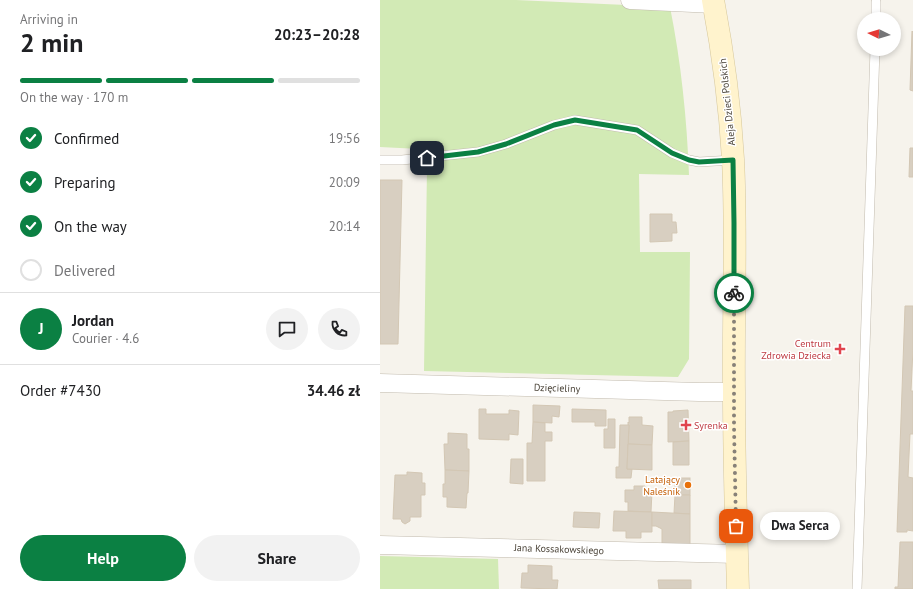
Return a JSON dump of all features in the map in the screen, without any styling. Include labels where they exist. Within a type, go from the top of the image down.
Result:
[{"type":"street","points":[[630,0],[713,2]]},
{"type":"street","name":"Aleja Dzieci Polskich","points":[[713,2],[724,66],[733,160],[734,392],[738,589]]},
{"type":"street","name":"Dzięcieliny","points":[[380,383],[734,392]]},
{"type":"street","name":"Jana Kossakowskiego","points":[[380,545],[737,554]]},
{"type":"lane","points":[[876,2],[876,12]]},
{"type":"lane","points":[[857,589],[875,56]]},
{"type":"lane","points":[[380,160],[402,160],[478,152],[506,144],[554,125],[575,120],[637,130],[672,153],[689,160],[699,162],[733,160]]},
{"type":"green space","points":[[380,0],[516,0],[670,7],[683,91],[689,175],[639,174],[640,252],[690,252],[689,359],[678,377],[424,371],[427,168],[441,168],[439,150],[380,147]]},
{"type":"green space","points":[[380,556],[498,559],[499,589],[380,589]]},
{"type":"building","points":[[912,31],[913,32],[913,91],[910,90]]},
{"type":"building","points":[[910,148],[913,148],[913,177],[909,177]]},
{"type":"building","points":[[380,180],[402,180],[398,344],[380,344]]},
{"type":"building","points":[[650,214],[672,214],[672,222],[676,222],[677,233],[672,233],[672,241],[650,242]]},
{"type":"building","points":[[905,306],[913,306],[911,391],[913,391],[913,434],[910,434],[908,477],[913,478],[913,531],[907,530],[907,532],[897,532]]},
{"type":"building","points":[[533,405],[560,406],[559,417],[552,416],[552,423],[533,422]]},
{"type":"building","points":[[479,409],[486,409],[486,414],[509,414],[509,410],[519,411],[518,435],[509,434],[509,440],[479,439]]},
{"type":"building","points":[[572,409],[606,410],[606,426],[595,426],[595,422],[572,422]]},
{"type":"building","points":[[688,410],[689,441],[668,442],[668,412]]},
{"type":"building","points":[[629,417],[642,417],[642,425],[653,426],[652,445],[628,444]]},
{"type":"building","points":[[608,419],[615,419],[615,448],[604,448],[604,429],[608,429]]},
{"type":"building","points":[[533,422],[545,423],[545,432],[552,432],[552,441],[545,441],[545,481],[527,481],[527,443],[532,443]]},
{"type":"building","points":[[620,425],[629,425],[627,469],[632,469],[631,478],[616,478],[616,467],[619,467]]},
{"type":"building","points":[[448,433],[467,434],[469,471],[445,470],[444,444],[448,444]]},
{"type":"building","points":[[689,441],[689,465],[673,465],[673,442]]},
{"type":"building","points":[[628,444],[652,445],[652,470],[627,469]]},
{"type":"building","points":[[511,459],[523,459],[523,484],[510,483]]},
{"type":"building","points":[[445,470],[469,471],[466,508],[447,507],[447,497],[443,497]]},
{"type":"building","points":[[407,472],[422,473],[422,483],[425,483],[425,495],[421,495],[421,517],[410,517],[410,521],[405,524],[401,519],[393,519],[395,475],[407,475]]},
{"type":"building","points":[[675,478],[690,478],[690,495],[675,495]]},
{"type":"building","points":[[634,486],[645,486],[644,490],[652,491],[651,512],[628,511],[628,502],[625,502],[625,490],[634,490]]},
{"type":"building","points":[[675,495],[690,495],[690,514],[674,513]]},
{"type":"building","points":[[614,511],[652,512],[652,532],[641,532],[641,538],[626,538],[626,531],[613,531]]},
{"type":"building","points":[[574,512],[600,513],[599,528],[573,527]]},
{"type":"building","points":[[652,512],[690,514],[690,546],[662,546],[662,529],[652,526]]},
{"type":"building","points":[[900,542],[913,542],[913,589],[895,589],[895,587],[898,587]]},
{"type":"building","points":[[528,565],[552,566],[552,580],[558,580],[557,589],[521,588],[522,573],[528,573]]},
{"type":"building","points":[[658,580],[691,580],[691,589],[659,589]]},
{"type":"way so far","points":[[734,293],[736,526]]},
{"type":"place","name":"Centrum Zdrowia Dziecka","points":[[840,349]]},
{"type":"place","name":"Syrenka","points":[[686,425]]},
{"type":"place","name":"Latający Naleśnik","points":[[688,485]]},
{"type":"place","name":"Dwa Serca","points":[[736,526]]},
{"type":"route","points":[[427,158],[478,152],[506,144],[554,125],[575,120],[637,130],[672,153],[689,160],[699,162],[733,160],[734,293]]}]
